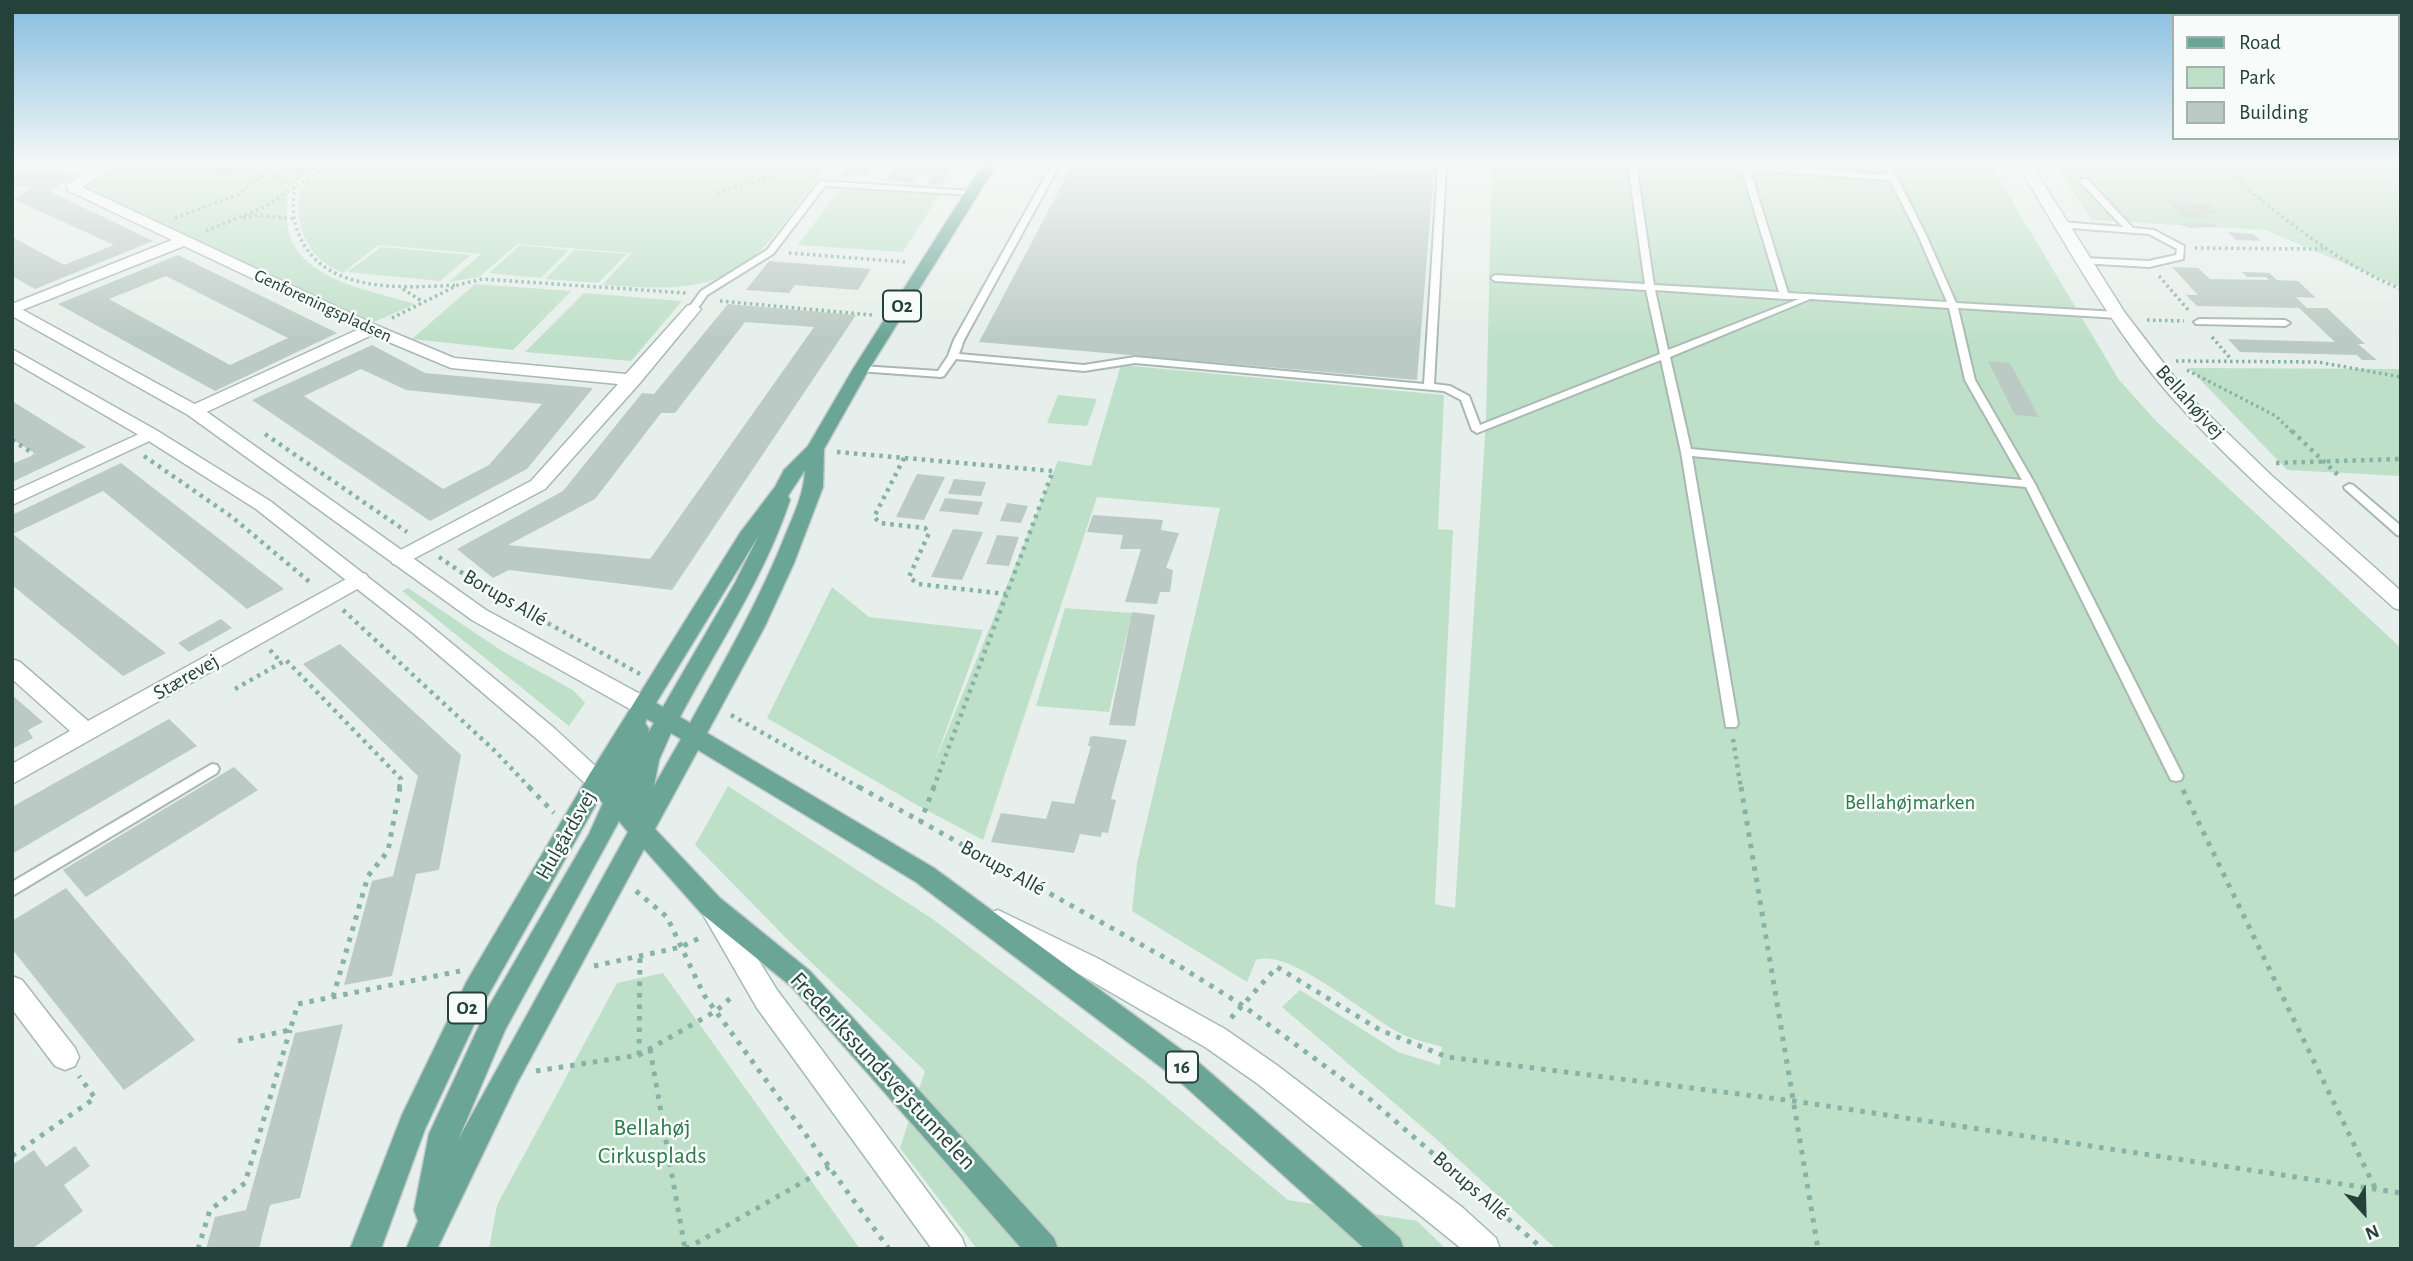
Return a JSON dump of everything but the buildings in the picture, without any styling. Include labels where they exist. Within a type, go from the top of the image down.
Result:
[{"type":"main road","name":"O2","points":[[645,707],[750,533],[784,489],[791,474],[815,449],[861,369],[953,223]]},
{"type":"main road","name":"O2","points":[[422,1248],[454,1177],[506,1076],[755,626],[814,487],[815,449]]},
{"type":"main road","points":[[643,831],[644,770],[651,750],[753,570],[771,534],[784,489]]},
{"type":"main road","points":[[422,1248],[444,1133],[495,1022],[600,837],[607,791],[645,707]]},
{"type":"main road","name":"Borups Allé","points":[[645,707],[925,874],[962,902]]},
{"type":"main road","points":[[607,791],[717,917]]},
{"type":"main road","name":"Hulgårdsvej","points":[[365,1249],[412,1125],[477,989],[569,830],[607,791]]},
{"type":"main road","name":"16","points":[[962,902],[1188,1071],[1390,1249]]},
{"type":"main road","name":"Frederikssundsvejstunnelen","points":[[717,917],[801,979],[1043,1249]]},
{"type":"street","name":"Genforeningspladsen","points":[[146,223],[372,329],[451,363],[633,380]]},
{"type":"street","name":"Bellahøjvej","points":[[2061,225],[2118,315],[2182,399],[2248,464],[2401,603]]},
{"type":"street","name":"Borups Allé","points":[[13,309],[183,241]]},
{"type":"street","name":"Borups Allé","points":[[13,309],[194,411],[479,615],[645,707]]},
{"type":"street","points":[[400,559],[538,485],[693,309]]},
{"type":"street","points":[[194,411],[372,329]]},
{"type":"street","points":[[12,354],[150,433],[263,505],[359,579],[547,734],[607,791]]},
{"type":"street","points":[[12,499],[150,433]]},
{"type":"street","name":"Stærevej","points":[[12,775],[333,602],[359,579]]},
{"type":"street","points":[[12,667],[87,733]]},
{"type":"street","name":"Borups Allé","points":[[962,902],[1090,967],[1215,1038],[1268,1075],[1452,1219],[1485,1249]]},
{"type":"street","points":[[717,917],[754,977],[951,1249]]},
{"type":"street","points":[[12,989],[65,1057]]},
{"type":"lane","points":[[693,309],[704,293],[770,252],[792,223]]},
{"type":"lane","points":[[861,369],[941,374],[1023,223]]},
{"type":"lane","points":[[1429,387],[1439,223]]},
{"type":"lane","points":[[1640,223],[1650,289],[1686,452],[1731,724]]},
{"type":"lane","points":[[1762,223],[1785,296]]},
{"type":"lane","points":[[1916,223],[1953,306],[1970,380],[2029,484],[2176,776]]},
{"type":"lane","points":[[2123,223],[2130,230]]},
{"type":"lane","points":[[2061,225],[2151,232],[2181,248],[2180,257],[2149,264],[2084,261]]},
{"type":"lane","points":[[1495,278],[2118,315]]},
{"type":"lane","points":[[953,356],[1084,368],[1135,360],[1446,388],[1465,398],[1477,430],[1810,298]]},
{"type":"lane","points":[[2199,322],[2284,323]]},
{"type":"lane","points":[[1686,452],[2029,484]]},
{"type":"lane","points":[[2350,487],[2401,532]]},
{"type":"lane","points":[[12,890],[212,769]]},
{"type":"path","points":[[153,226],[161,223]]},
{"type":"path","points":[[183,241],[227,223]]},
{"type":"path","points":[[295,223],[298,239],[321,266],[342,278],[402,289],[458,285],[482,279],[660,293],[704,293]]},
{"type":"path","points":[[2290,223],[2324,249],[2378,281],[2401,289]]},
{"type":"path","points":[[2181,248],[2324,249]]},
{"type":"path","points":[[770,252],[928,263]]},
{"type":"path","points":[[372,329],[458,285]]},
{"type":"path","points":[[402,289],[423,303]]},
{"type":"path","points":[[693,309],[718,301],[895,317]]},
{"type":"path","points":[[2151,321],[2199,322]]},
{"type":"path","points":[[2176,361],[2206,382],[2276,416],[2350,487]]},
{"type":"path","points":[[2154,362],[2329,363],[2374,369],[2401,377]]},
{"type":"path","name":"Borups Allé","points":[[256,428],[387,516],[457,571],[517,607],[659,682]]},
{"type":"path","points":[[12,440],[34,454]]},
{"type":"path","points":[[127,445],[232,517],[333,602],[495,751],[569,830]]},
{"type":"path","points":[[815,449],[1053,471],[919,823]]},
{"type":"path","points":[[904,458],[874,517],[880,523],[925,528],[929,533],[909,577],[918,584],[1006,594]]},
{"type":"path","points":[[2248,464],[2401,459]]},
{"type":"path","points":[[235,689],[286,660],[401,779],[388,851],[368,876],[333,997]]},
{"type":"path","name":"Borups Allé","points":[[711,705],[1176,964],[1242,1005],[1371,1100],[1543,1249]]},
{"type":"path","points":[[1731,724],[1818,1249]]},
{"type":"path","points":[[2176,776],[2375,1189]]},
{"type":"path","points":[[617,877],[667,917],[704,995],[889,1249]]},
{"type":"path","points":[[563,971],[681,947],[717,917]]},
{"type":"path","points":[[639,1055],[640,956]]},
{"type":"path","points":[[198,1249],[210,1210],[246,1183],[298,1004],[492,964]]},
{"type":"path","points":[[1215,1038],[1277,967],[1405,1043],[1447,1057],[1794,1101],[2401,1193]]},
{"type":"path","points":[[506,1076],[639,1055],[716,1011],[754,977]]},
{"type":"path","points":[[238,1041],[290,1030]]},
{"type":"path","points":[[650,1049],[686,1249],[829,1167]]},
{"type":"path","points":[[12,1156],[95,1098],[65,1057]]},
{"type":"green space","points":[[158,223],[287,223],[290,237],[299,252],[311,265],[326,275],[362,289],[415,304],[374,322]]},
{"type":"green space","points":[[301,223],[784,223],[752,258],[736,270],[700,284],[661,288],[602,285],[632,253],[518,244],[479,277],[449,282],[481,254],[378,245],[343,273],[319,258],[311,249]]},
{"type":"green space","points":[[815,223],[921,223],[903,252],[798,245]]},
{"type":"green space","name":"Bellahøjmarken","points":[[1491,223],[2025,223],[2119,380],[2157,422],[2401,648],[2401,1249],[1556,1249],[1434,1137],[1282,1007],[1300,990],[1398,1052],[1440,1065],[1442,1047],[1406,1036],[1391,1028],[1331,987],[1289,964],[1271,959],[1256,960],[1247,982],[1132,911],[1137,863],[1220,508],[1097,497],[983,840],[767,718],[832,587],[869,617],[983,630],[933,766],[1058,461],[1091,466],[1121,365],[1444,395],[1438,529],[1453,530],[1435,904],[1455,908],[1486,421]]},
{"type":"green space","points":[[2141,223],[2401,223],[2401,287],[2265,230]]},
{"type":"green space","points":[[520,245],[569,250],[541,278],[489,273]]},
{"type":"green space","points":[[381,247],[471,255],[440,281],[347,272]]},
{"type":"green space","points":[[574,250],[627,254],[598,283],[545,279]]},
{"type":"green space","points":[[475,284],[571,291],[513,350],[412,339]]},
{"type":"green space","points":[[584,293],[682,301],[631,361],[525,352]]},
{"type":"green space","points":[[2189,368],[2401,369],[2401,476],[2287,470]]},
{"type":"green space","points":[[1058,395],[1097,399],[1087,426],[1047,423]]},
{"type":"green space","points":[[408,588],[502,651],[573,690],[585,703],[569,726],[402,591]]},
{"type":"green space","points":[[1065,608],[1132,613],[1109,712],[1036,706]]},
{"type":"green space","points":[[728,786],[934,920],[1143,1079],[1288,1200],[1417,1221],[1446,1249],[977,1249],[900,1148],[925,1071],[789,941],[695,845]]},
{"type":"green space","name":"Bellahøj Cirkusplads","points":[[663,973],[860,1249],[489,1249],[497,1205],[617,983]]}]
